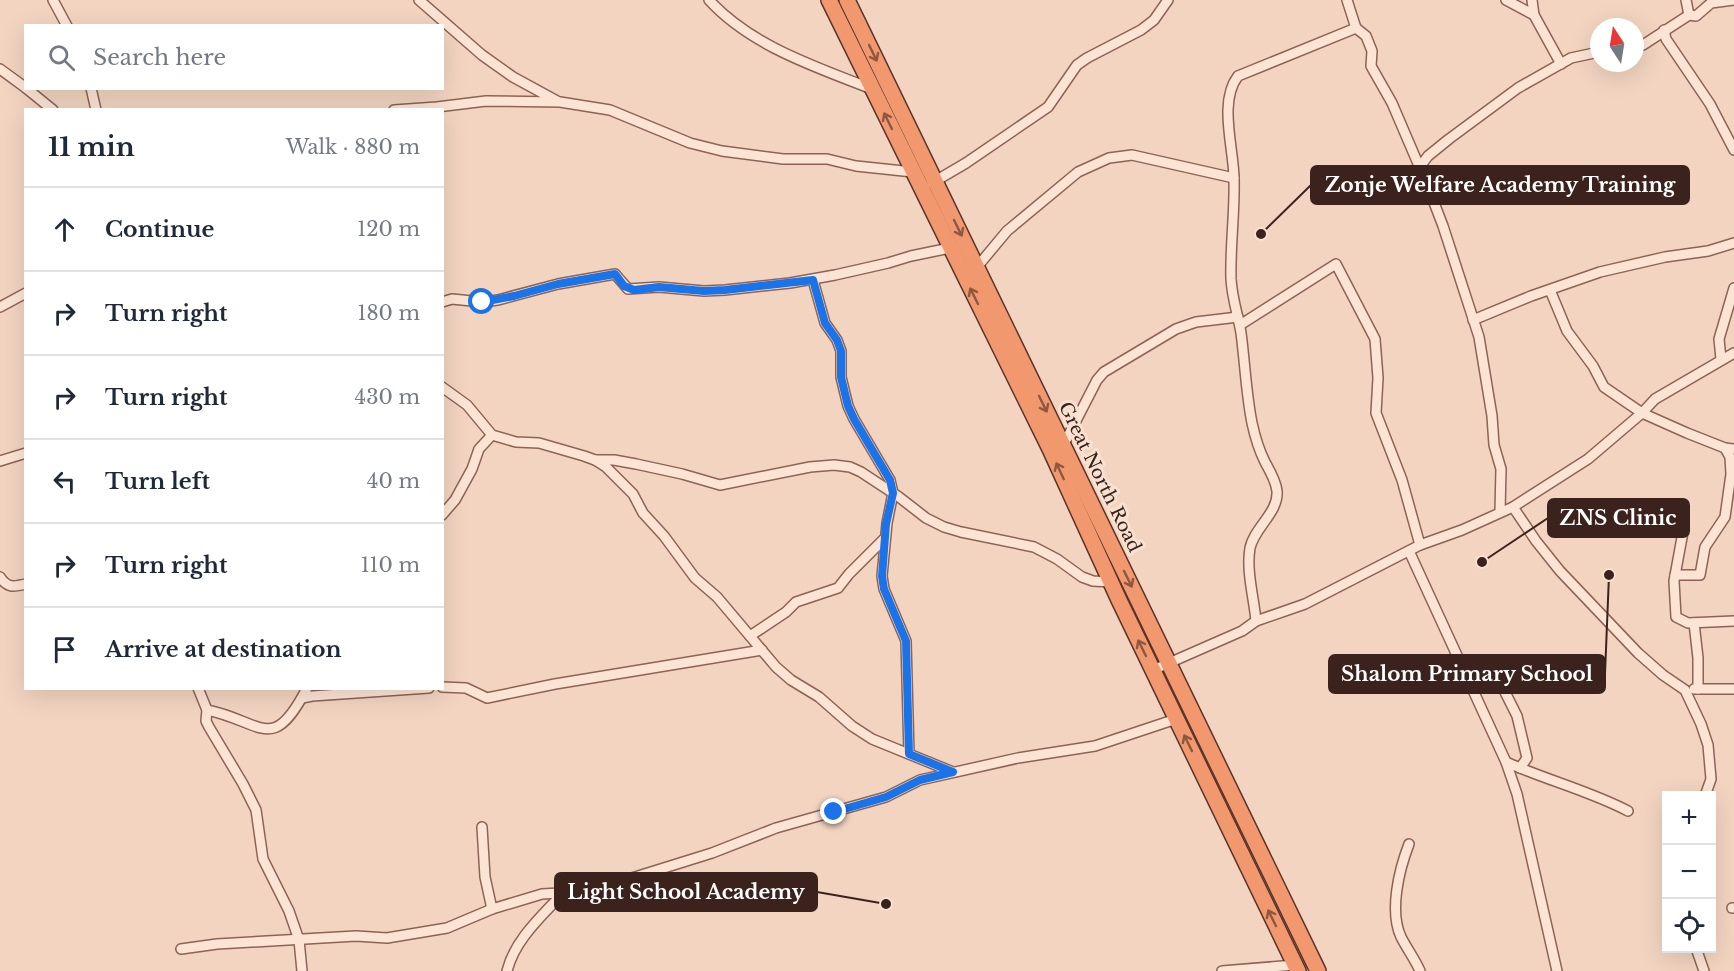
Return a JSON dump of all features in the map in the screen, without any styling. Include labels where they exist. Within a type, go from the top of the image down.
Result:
[{"type":"highway","name":"Great North Road","points":[[829,0],[1050,449],[1111,582],[1296,968]]},
{"type":"highway","name":"Great North Road","points":[[848,0],[1318,971]]},
{"type":"street","points":[[53,0],[66,24]]},
{"type":"street","points":[[419,0],[482,55],[513,78],[560,102]]},
{"type":"street","points":[[709,0],[732,21],[775,48],[830,73],[872,88]]},
{"type":"street","points":[[920,188],[966,164],[1048,107],[1077,65],[1141,30],[1154,20],[1168,0]]},
{"type":"street","points":[[1347,0],[1356,28],[1366,36],[1372,51],[1371,66],[1392,103],[1443,226],[1479,337],[1487,378],[1494,445],[1501,469],[1500,512]]},
{"type":"street","points":[[1506,0],[1534,15]]},
{"type":"street","points":[[1532,0],[1534,15],[1561,64]]},
{"type":"street","points":[[1686,0],[1689,15]]},
{"type":"street","points":[[1644,44],[1689,15],[1696,16],[1711,3],[1734,0]]},
{"type":"street","points":[[1256,621],[1250,560],[1251,547],[1255,536],[1274,506],[1277,493],[1273,477],[1257,444],[1248,403],[1239,321],[1231,279],[1234,177],[1227,114],[1231,92],[1238,76],[1356,28]]},
{"type":"street","points":[[1664,30],[1666,39],[1722,125],[1734,150]]},
{"type":"street","points":[[1419,168],[1435,150],[1518,88],[1566,60],[1590,53]]},
{"type":"street","points":[[0,69],[24,87]]},
{"type":"street","points":[[29,90],[51,108]]},
{"type":"street","points":[[91,90],[96,108]]},
{"type":"street","points":[[423,108],[486,101],[560,102],[610,110],[690,143],[722,150],[783,159],[827,159],[856,166],[913,172]]},
{"type":"street","points":[[977,267],[1007,231],[1078,172],[1098,161],[1132,154],[1234,177]]},
{"type":"street","points":[[1473,320],[1600,272],[1648,260],[1708,251],[1734,243]]},
{"type":"street","points":[[444,301],[452,299],[482,302],[498,300],[558,284],[615,274],[624,286],[634,290],[659,287],[704,291],[725,290],[813,280],[950,248]]},
{"type":"street","points":[[1064,446],[1097,380],[1104,372],[1176,329],[1196,322],[1239,321],[1336,264],[1375,339],[1378,378],[1376,413],[1402,480],[1420,545]]},
{"type":"street","points":[[813,280],[825,323],[837,340],[841,351],[841,377],[848,406],[890,480],[893,493],[882,561],[884,589],[906,641],[909,754]]},
{"type":"street","points":[[1721,359],[1719,339],[1734,288]]},
{"type":"street","points":[[1550,290],[1567,331],[1593,366],[1604,387],[1642,413],[1729,448],[1731,474],[1725,517],[1705,548],[1700,575],[1676,575]]},
{"type":"street","points":[[0,307],[24,294]]},
{"type":"street","points":[[1153,670],[1242,630],[1256,621],[1305,604],[1420,545],[1462,530],[1513,507],[1588,459],[1655,399],[1734,353]]},
{"type":"street","points":[[444,388],[467,405],[492,435],[516,442],[539,443],[596,460],[614,460],[682,474],[720,485],[810,466],[850,467],[893,493],[926,518],[944,527],[1034,547],[1057,559],[1082,577],[1092,581],[1111,582]]},
{"type":"street","points":[[444,512],[467,479],[479,449],[492,435]]},
{"type":"street","points":[[0,461],[24,454]]},
{"type":"street","points":[[596,460],[633,494],[644,513],[695,578],[717,597],[776,667],[872,739],[953,772]]},
{"type":"street","points":[[1513,507],[1560,572],[1638,654],[1685,690],[1708,745],[1711,779],[1707,791]]},
{"type":"street","points":[[1683,532],[1674,581],[1676,617],[1688,623],[1734,621]]},
{"type":"street","points":[[750,636],[786,612],[796,602],[838,588],[885,538]]},
{"type":"street","points":[[1409,551],[1506,762],[1517,794],[1557,971]]},
{"type":"street","points":[[0,577],[5,584],[11,587],[24,584]]},
{"type":"street","points":[[1694,623],[1698,658],[1698,689]]},
{"type":"street","points":[[444,687],[466,688],[487,698],[555,684],[762,650]]},
{"type":"street","points":[[1493,668],[1520,725],[1527,758],[1520,768]]},
{"type":"street","points":[[1685,690],[1734,688]]},
{"type":"street","points":[[199,690],[207,710],[206,721],[256,810],[263,859],[289,911],[299,940],[303,971]]},
{"type":"street","points":[[207,710],[250,724],[275,729],[291,715],[306,690]]},
{"type":"street","points":[[302,699],[312,696],[400,690]]},
{"type":"street","points":[[181,949],[217,944],[356,936],[387,938],[447,928],[492,909],[542,894],[563,893],[619,882],[712,854],[776,828],[886,797],[920,780],[1018,758],[1095,746],[1176,719]]},
{"type":"street","points":[[1506,762],[1628,811]]},
{"type":"street","points":[[482,827],[485,876],[492,909]]},
{"type":"street","points":[[1409,844],[1398,877],[1397,912],[1400,935],[1420,971]]},
{"type":"street","points":[[507,971],[513,951],[563,893]]},
{"type":"street","points":[[1698,953],[1704,971]]},
{"type":"street","points":[[1222,971],[1296,968]]},
{"type":"place","name":"Zonje Welfare Academy Training","points":[[1261,234]]},
{"type":"place","name":"ZNS Clinic","points":[[1482,562]]},
{"type":"place","name":"Shalom Primary School","points":[[1609,575]]},
{"type":"place","name":"Light School Academy","points":[[886,904]]},
{"type":"route","points":[[482,302],[558,284],[615,274],[624,286],[634,290],[659,287],[704,291],[725,290],[813,280],[825,323],[837,340],[841,351],[841,377],[848,406],[890,480],[893,493],[886,524],[882,576],[884,589],[906,641],[906,710],[909,754],[953,772],[920,780],[886,797],[834,812]]}]
